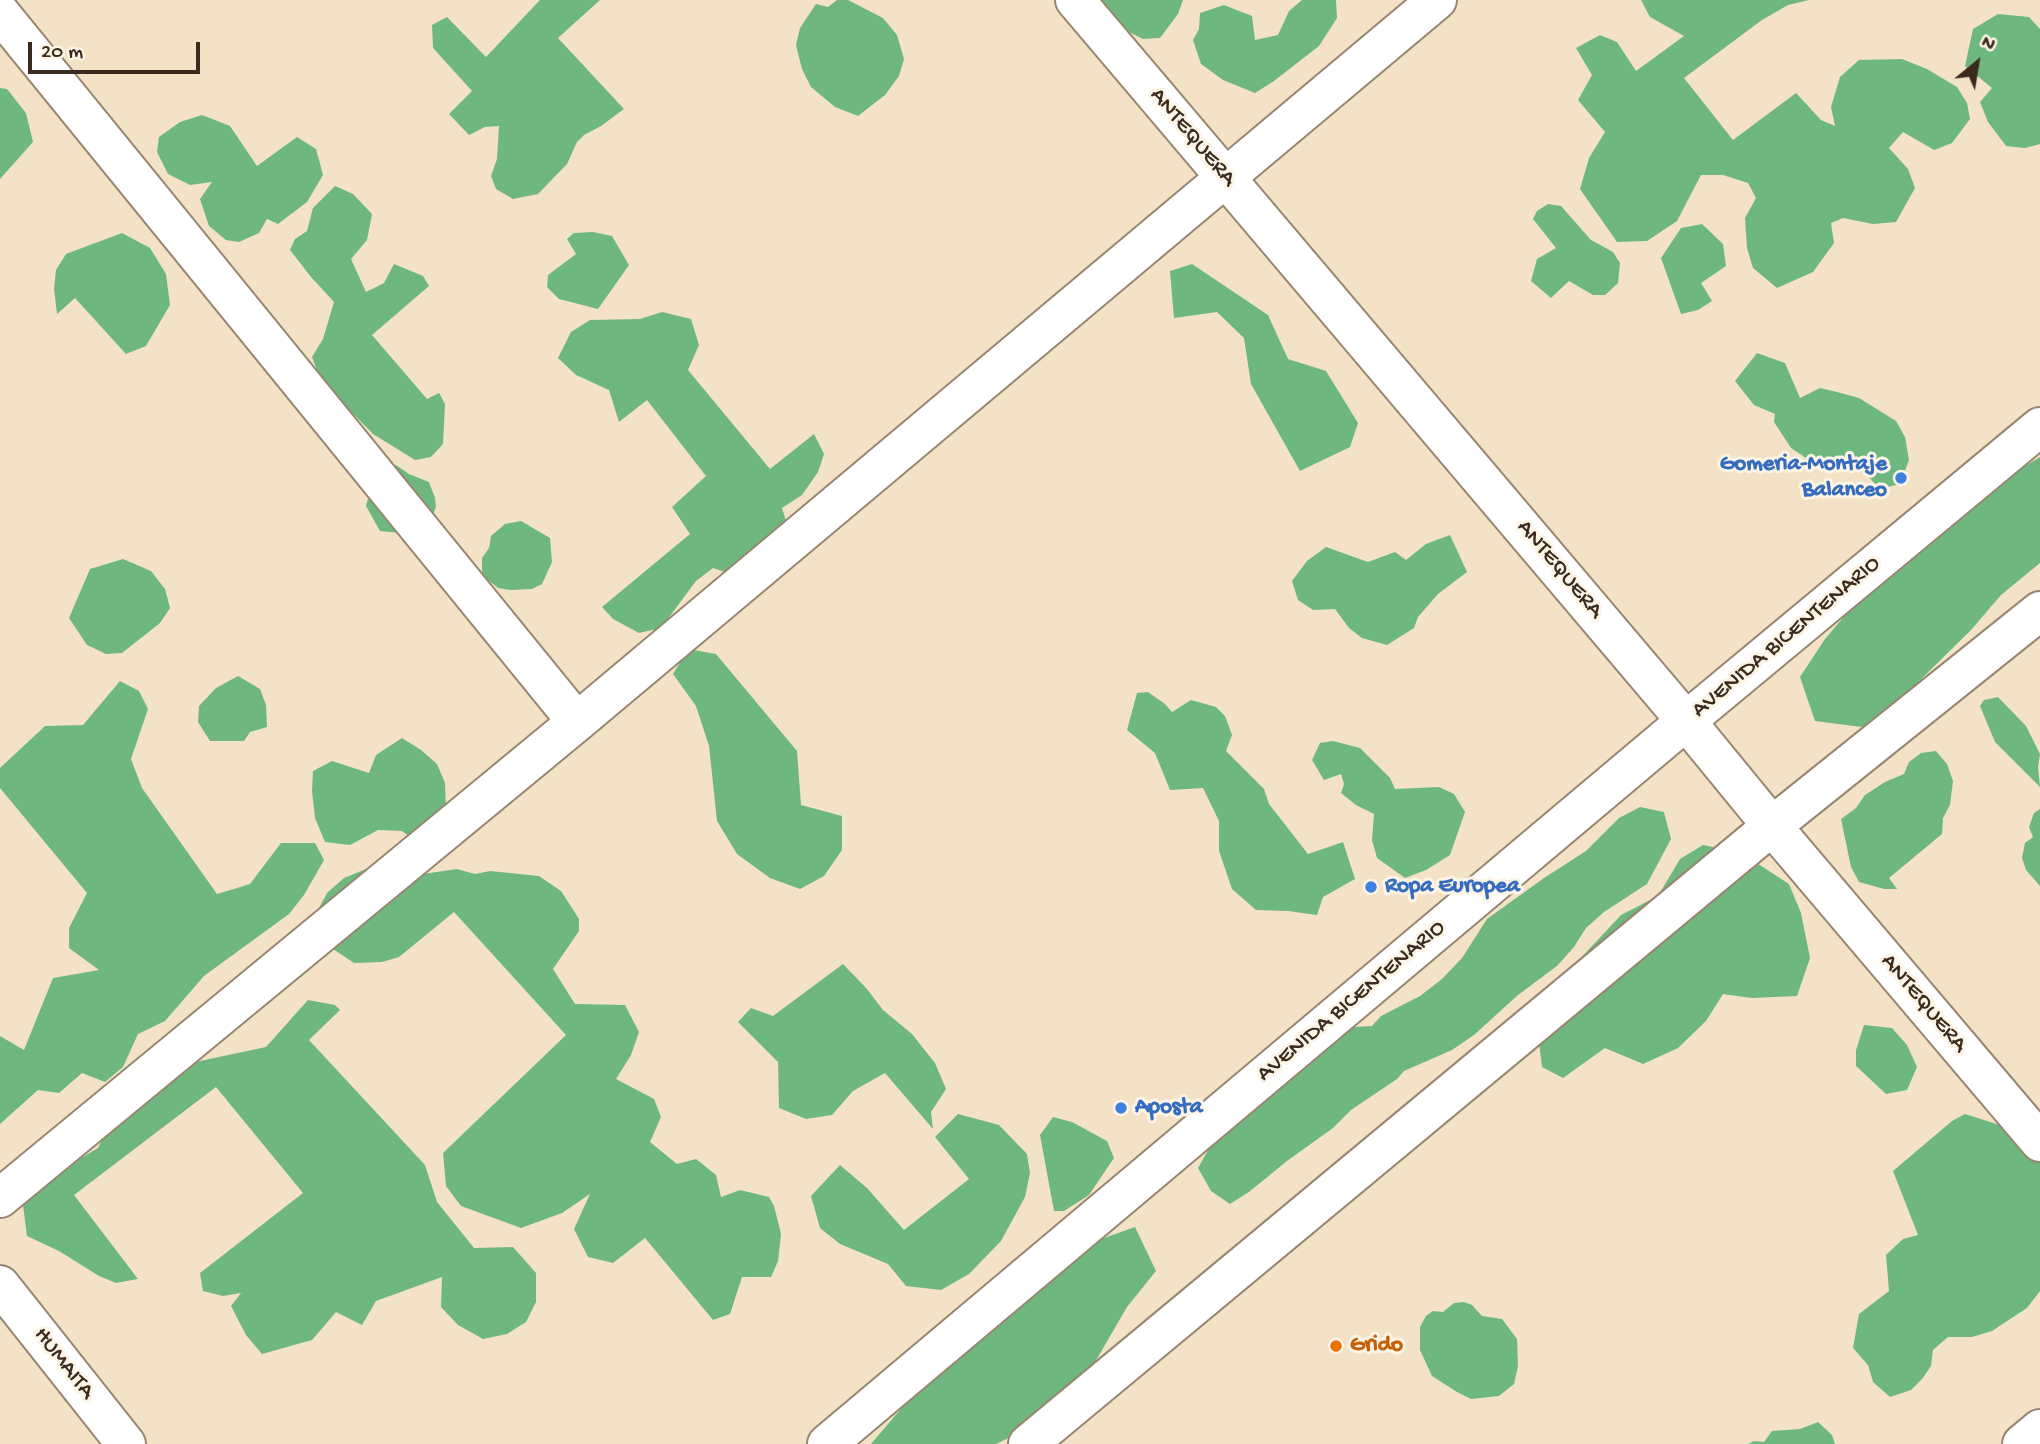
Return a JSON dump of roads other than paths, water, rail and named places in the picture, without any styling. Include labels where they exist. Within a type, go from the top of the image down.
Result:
[{"type":"street","name":"ANTEQUERA","points":[[1075,0],[2040,1142]]},
{"type":"street","points":[[0,1198],[577,722],[1437,0]]},
{"type":"street","points":[[0,13],[577,722]]},
{"type":"street","name":"AVENIDA BICENTENARIO","points":[[827,1444],[1686,721],[2040,427]]},
{"type":"street","points":[[1028,1444],[1772,826],[2040,611]]},
{"type":"street","name":"HUMAITA","points":[[0,1284],[126,1444]]},
{"type":"street","points":[[2022,1444],[2040,1429]]},
{"type":"place","name":"Gomeria-Montaje Balanceo","points":[[1901,478]]},
{"type":"place","name":"Ropa Europea","points":[[1371,887]]},
{"type":"place","name":"Aposta","points":[[1121,1108]]},
{"type":"place","name":"Grido","points":[[1336,1346]]}]
